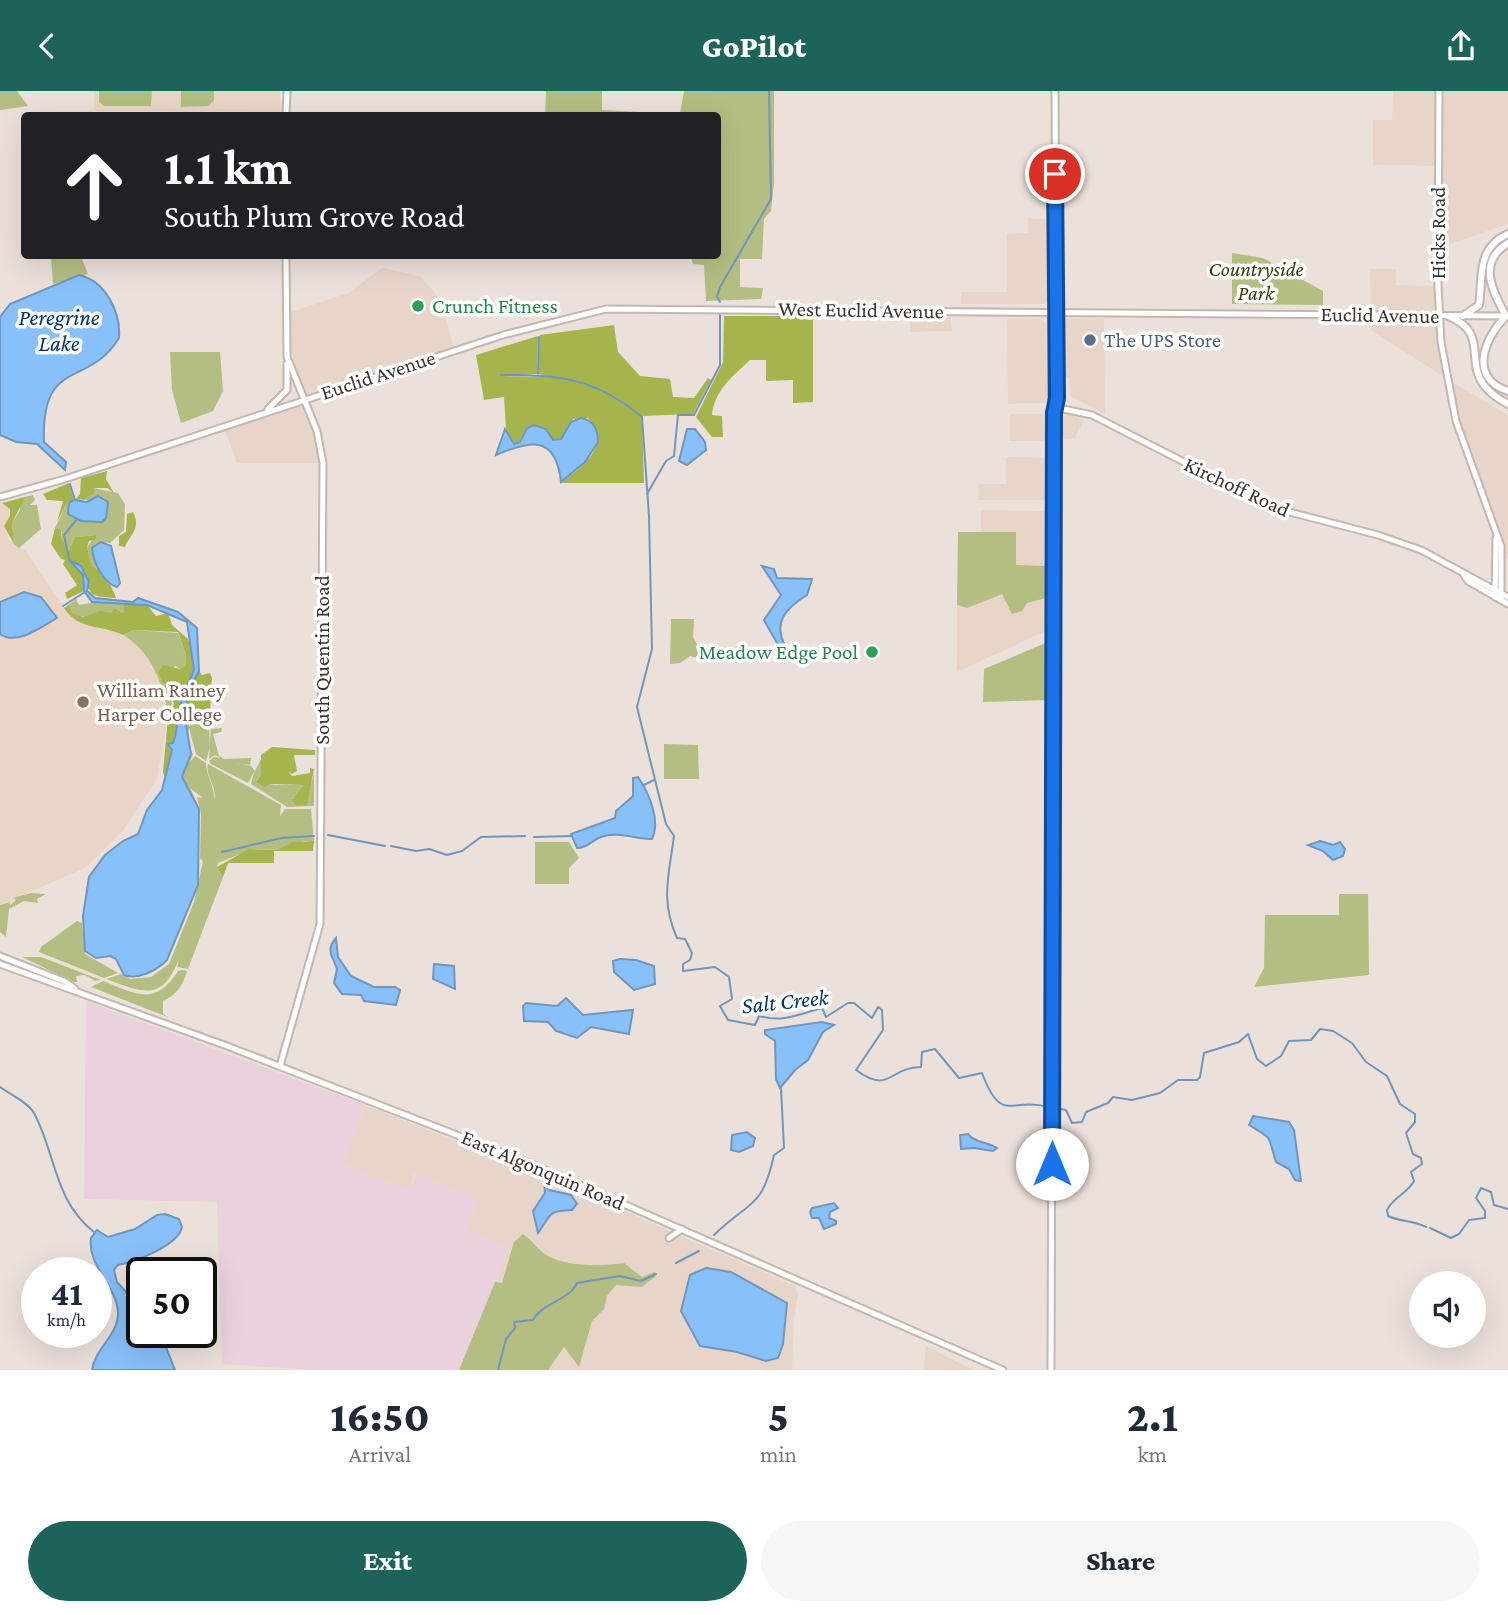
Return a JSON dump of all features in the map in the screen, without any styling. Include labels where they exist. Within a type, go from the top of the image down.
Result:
[{"type":"highway","points":[[1463,316],[1479,305],[1480,270],[1485,254],[1495,242],[1508,234]]},
{"type":"highway","points":[[1508,243],[1496,253],[1489,271],[1490,284],[1507,316],[1485,345],[1482,361],[1489,379],[1508,391]]},
{"type":"highway","points":[[1448,316],[1466,324],[1473,333],[1476,373],[1481,384],[1489,394],[1508,404]]},
{"type":"main road","points":[[286,112],[287,91]]},
{"type":"main road","points":[[1051,1370],[1054,407],[1051,398],[1055,312],[1052,267],[1055,261],[1055,91]]},
{"type":"main road","name":"Hicks Road","points":[[1439,91],[1438,315],[1455,421],[1497,535]]},
{"type":"main road","name":"South Quentin Road","points":[[280,1066],[320,924],[324,463],[317,431],[287,357],[284,333],[286,259]]},
{"type":"main road","name":"Euclid Avenue","points":[[0,497],[65,479],[264,412],[563,317],[607,309],[765,309]]},
{"type":"main road","name":"West Euclid Avenue","points":[[765,309],[957,311]]},
{"type":"main road","name":"Euclid Avenue","points":[[957,311],[1507,316]]},
{"type":"main road","points":[[264,412],[287,390],[287,357]]},
{"type":"main road","name":"Kirchoff Road","points":[[1054,407],[1092,415],[1274,508],[1399,542],[1482,582],[1508,604]]},
{"type":"main road","points":[[1497,535],[1498,595]]},
{"type":"main road","points":[[1497,535],[1501,546],[1498,595]]},
{"type":"main road","name":"Kirchoff Road","points":[[1464,575],[1468,581],[1508,597]]},
{"type":"main road","points":[[1482,582],[1492,582],[1496,575]]},
{"type":"main road","points":[[0,956],[66,982],[75,989]]},
{"type":"main road","points":[[0,964],[75,989]]},
{"type":"main road","name":"East Algonquin Road","points":[[75,989],[534,1165],[1003,1370]]},
{"type":"main road","points":[[669,1238],[682,1229]]},
{"type":"shaded area","points":[[94,91],[280,91],[280,112],[94,111]]},
{"type":"shaded area","points":[[1393,91],[1508,91],[1508,224],[1439,248],[1438,166],[1373,165],[1373,120],[1392,120]]},
{"type":"shaded area","points":[[1028,218],[1047,219],[1047,301],[1044,304],[961,304],[961,292],[1007,292],[1007,234],[1028,233]]},
{"type":"shaded area","points":[[382,268],[420,276],[436,294],[445,313],[454,350],[304,399],[287,357],[285,310],[297,310],[348,293]]},
{"type":"shaded area","points":[[1370,269],[1396,269],[1396,285],[1438,286],[1447,379],[1371,330]]},
{"type":"shaded area","points":[[910,317],[951,317],[952,331],[910,332]]},
{"type":"shaded area","points":[[1007,319],[1042,319],[1046,324],[1046,403],[1008,404]]},
{"type":"shaded area","points":[[1062,319],[1104,319],[1105,414],[1070,396],[1069,378],[1061,378]]},
{"type":"shaded area","points":[[1447,379],[1508,415],[1508,560],[1473,476]]},
{"type":"shaded area","points":[[304,399],[317,431],[323,463],[237,463],[223,426]]},
{"type":"shaded area","points":[[1010,414],[1046,414],[1046,441],[1010,441]]},
{"type":"shaded area","points":[[1069,414],[1084,420],[1075,438],[1060,439],[1059,419]]},
{"type":"shaded area","points":[[1006,457],[1045,458],[1046,500],[978,500],[979,484],[1006,484]]},
{"type":"shaded area","name":"William Rainey Harper College","points":[[0,501],[10,509],[8,539],[26,551],[68,613],[96,627],[121,633],[141,648],[161,684],[168,718],[157,779],[122,832],[85,868],[0,905]]},
{"type":"shaded area","points":[[981,510],[1045,511],[1046,566],[1015,566],[1016,532],[981,532]]},
{"type":"shaded area","points":[[958,532],[1016,532],[1016,566],[1046,566],[1046,631],[957,672]]},
{"type":"shaded area","points":[[86,1001],[365,1105],[342,1165],[409,1190],[416,1174],[479,1198],[466,1230],[509,1248],[459,1370],[310,1370],[222,1364],[217,1202],[84,1199]]},
{"type":"shaded area","points":[[365,1105],[540,1174],[795,1286],[798,1295],[792,1370],[459,1370],[509,1248],[466,1230],[478,1199],[415,1174],[409,1190],[342,1165]]},
{"type":"shaded area","points":[[926,1346],[961,1364],[974,1370],[924,1370]]},
{"type":"green space","points":[[0,91],[17,91],[28,106],[0,110]]},
{"type":"green space","points":[[99,91],[152,91],[151,106],[104,106],[99,102]]},
{"type":"green space","points":[[181,91],[214,91],[214,100],[209,106],[181,107]]},
{"type":"green space","points":[[546,91],[602,91],[602,110],[641,112],[545,112]]},
{"type":"green space","points":[[684,91],[774,91],[774,183],[771,211],[764,219],[762,259],[740,259],[740,287],[763,288],[761,299],[706,301],[704,265],[693,264],[691,259],[721,259],[721,112],[680,112]]},
{"type":"green space","name":"Countryside Park","points":[[1232,253],[1263,258],[1323,291],[1323,305],[1232,304]]},
{"type":"green space","points":[[51,259],[82,259],[88,274],[53,284]]},
{"type":"green space","points":[[724,316],[813,316],[813,402],[793,403],[793,380],[766,381],[766,360],[750,360],[725,384],[716,399],[712,415],[722,416],[723,437],[712,437],[696,417],[723,362]]},
{"type":"green space","points":[[614,325],[618,352],[640,376],[670,379],[673,397],[694,398],[708,378],[711,380],[693,414],[642,416],[644,483],[561,483],[592,455],[597,438],[595,428],[588,418],[573,419],[561,438],[553,440],[546,428],[534,425],[526,428],[519,442],[514,443],[506,429],[504,397],[484,400],[476,355],[538,336],[537,374],[501,376],[554,377],[538,374],[540,335]]},
{"type":"green space","points":[[170,352],[220,352],[223,391],[213,411],[181,423],[172,390]]},
{"type":"green space","points":[[107,471],[106,479],[114,493],[107,488],[94,488],[94,493],[85,499],[75,500],[80,494],[81,478]]},
{"type":"green space","points":[[69,483],[74,500],[67,503],[57,522],[63,501],[47,500],[43,494]]},
{"type":"green space","points":[[93,488],[118,493],[125,504],[124,530],[110,543],[101,542],[92,553],[99,569],[96,570],[92,568],[87,547],[96,535],[75,537],[69,550],[61,537],[62,532],[55,528],[67,503],[68,510],[81,521],[102,522],[96,500],[81,500],[94,493]]},
{"type":"green space","points":[[33,495],[35,500],[30,505],[37,505],[41,529],[19,548],[14,544],[12,523],[20,510],[19,504],[25,497]]},
{"type":"green space","points":[[25,497],[12,523],[14,544],[4,526],[10,516],[10,509],[2,503]]},
{"type":"green space","points":[[133,512],[136,523],[134,531],[125,547],[119,546],[119,536],[126,532],[127,514]]},
{"type":"green space","points":[[55,528],[61,530],[61,537],[69,550],[75,537],[96,535],[96,539],[89,541],[87,547],[92,567],[107,579],[116,598],[94,595],[89,589],[82,568],[75,564],[73,565],[83,575],[84,591],[67,599],[65,593],[77,585],[63,564],[65,560],[61,559],[51,544]]},
{"type":"green space","points":[[958,532],[1016,532],[1016,565],[1046,566],[1046,598],[1027,603],[1022,611],[1012,614],[1002,594],[967,608],[957,605]]},
{"type":"green space","points":[[76,599],[79,605],[100,601],[124,604],[123,613],[115,608],[112,613],[76,616],[67,606]]},
{"type":"green space","points":[[124,604],[147,605],[156,616],[168,613],[172,625],[188,639],[195,659],[194,670],[182,697],[173,743],[168,743],[172,750],[165,777],[163,772],[168,718],[174,704],[168,685],[163,683],[158,672],[163,665],[180,669],[185,666],[186,655],[178,632],[134,630],[123,635],[83,624],[64,608],[69,605],[72,613],[83,617],[100,611],[111,613],[115,608],[123,613]]},
{"type":"green space","points":[[671,619],[694,619],[693,637],[705,660],[690,656],[680,663],[670,664]]},
{"type":"green space","points":[[134,630],[178,633],[186,655],[185,666],[180,669],[175,666],[163,680],[170,688],[172,698],[168,718],[164,694],[155,671],[141,650],[123,635]]},
{"type":"green space","points":[[1048,642],[1049,700],[983,702],[984,669]]},
{"type":"green space","points":[[199,671],[202,675],[210,673],[212,678],[209,727],[201,730],[198,721],[185,719],[187,694]]},
{"type":"green space","points":[[185,719],[189,721],[189,726],[194,719],[204,727],[209,727],[210,747],[206,761],[196,754],[189,728],[188,738]]},
{"type":"green space","points":[[211,726],[212,729],[222,728],[221,732],[213,734],[219,756],[224,759],[251,758],[250,765],[236,763],[251,766],[255,771],[261,759],[261,774],[256,781],[274,785],[304,785],[296,798],[292,798],[300,804],[307,801],[314,773],[314,806],[287,807],[251,784],[254,772],[248,783],[211,764],[209,761],[214,757],[220,758],[215,755],[209,759]]},
{"type":"green space","points":[[664,744],[698,745],[699,779],[664,779]]},
{"type":"green space","points":[[272,747],[315,750],[315,755],[294,755],[297,771],[292,774],[288,771],[292,776],[310,773],[310,768],[314,769],[307,805],[296,805],[292,800],[304,785],[269,784],[265,787],[256,782],[261,774],[261,755]]},
{"type":"green space","points":[[190,750],[193,754],[190,762],[195,756],[206,763],[214,800],[215,795],[208,764],[281,805],[280,816],[285,809],[311,809],[314,841],[304,841],[278,850],[252,849],[218,863],[217,867],[223,877],[188,969],[177,967],[179,959],[173,973],[158,988],[131,988],[106,979],[121,974],[130,979],[151,977],[169,964],[194,902],[203,861],[200,859],[201,814],[197,797],[203,798],[191,789],[185,775],[199,809],[182,777]]},
{"type":"green space","points":[[314,841],[313,851],[274,851],[274,863],[228,863],[223,877],[217,867],[249,849],[278,850],[292,842]]},
{"type":"green space","points":[[535,842],[569,842],[579,858],[569,868],[569,884],[535,884]]},
{"type":"green space","points":[[31,893],[46,894],[37,899],[38,903],[24,901],[9,909],[6,937],[0,932],[0,905],[10,902],[10,905],[16,900],[13,898]]},
{"type":"green space","points":[[1339,894],[1368,894],[1369,975],[1254,987],[1264,968],[1265,915],[1339,915]]},
{"type":"green space","points":[[77,921],[82,923],[85,954],[118,973],[104,978],[39,952],[41,947]]},
{"type":"green space","points":[[22,957],[41,957],[101,980],[95,981],[85,975],[76,976],[77,982],[74,982]]},
{"type":"green space","points":[[182,970],[187,971],[181,985],[176,993],[163,1001],[163,1014],[170,1018],[91,987],[103,981],[136,993],[153,993],[161,990]]},
{"type":"green space","points":[[523,1234],[556,1260],[585,1265],[624,1263],[642,1277],[655,1272],[656,1276],[642,1287],[616,1285],[607,1296],[604,1309],[592,1321],[579,1367],[564,1347],[548,1370],[459,1370],[495,1282],[502,1283],[514,1242]]},
{"type":"water","name":"Peregrine Lake","points":[[79,275],[97,284],[110,299],[117,318],[119,338],[107,354],[58,385],[50,397],[45,415],[44,442],[66,462],[65,470],[37,444],[16,442],[0,435],[0,317],[10,304]]},
{"type":"water","points":[[581,418],[594,426],[598,442],[585,462],[561,482],[554,456],[540,445],[520,446],[496,455],[505,429],[514,444],[520,442],[527,428],[534,425],[546,429],[553,440],[561,439],[571,422]]},
{"type":"water","points":[[687,429],[695,429],[705,442],[706,450],[687,465],[679,461]]},
{"type":"water","points":[[98,496],[108,502],[106,518],[102,522],[81,521],[68,514],[69,503],[74,500],[87,502]]},
{"type":"water","points":[[101,542],[111,546],[120,583],[117,587],[103,577],[94,559],[92,548]]},
{"type":"water","points":[[69,560],[81,566],[89,582],[87,591],[95,598],[133,602],[138,598],[178,612],[197,628],[199,671],[187,694],[185,719],[191,754],[182,777],[199,809],[198,885],[167,960],[152,971],[135,976],[124,975],[116,959],[110,956],[96,958],[85,951],[83,916],[89,877],[105,855],[123,841],[138,834],[147,810],[162,790],[172,750],[168,744],[173,743],[182,697],[194,670],[187,622],[147,605],[92,602],[84,591],[83,575]]},
{"type":"water","points":[[762,566],[774,569],[777,578],[812,579],[807,595],[783,617],[780,631],[787,649],[777,643],[764,620],[781,595]]},
{"type":"water","points":[[24,592],[41,597],[57,618],[21,637],[0,634],[0,602]]},
{"type":"water","points":[[638,777],[650,799],[654,816],[652,839],[607,835],[577,848],[571,834],[615,818],[616,811],[633,796],[633,778]]},
{"type":"water","points":[[1320,841],[1333,845],[1340,842],[1345,849],[1343,856],[1333,860],[1323,851],[1308,845]]},
{"type":"water","points":[[336,938],[338,957],[351,976],[374,987],[395,987],[400,990],[396,1005],[364,1001],[361,995],[342,994],[334,983],[337,969],[330,950]]},
{"type":"water","points":[[636,960],[654,966],[655,984],[634,990],[614,972],[613,961]]},
{"type":"water","points":[[434,964],[454,966],[455,989],[433,979]]},
{"type":"water","points":[[566,998],[583,1015],[633,1010],[629,1034],[591,1027],[577,1038],[556,1031],[548,1022],[524,1021],[523,1006],[526,1003],[557,1006]]},
{"type":"water","points":[[822,1022],[834,1025],[823,1032],[808,1060],[795,1070],[780,1088],[776,1079],[775,1041],[765,1034],[765,1030]]},
{"type":"water","points":[[1253,1116],[1289,1122],[1294,1130],[1301,1181],[1295,1180],[1289,1169],[1276,1162],[1268,1139],[1249,1125]]},
{"type":"water","points":[[747,1132],[755,1138],[753,1146],[739,1152],[731,1150],[732,1135]]},
{"type":"water","points":[[968,1134],[997,1148],[993,1151],[961,1149],[960,1135]]},
{"type":"water","points":[[544,1181],[549,1190],[571,1195],[577,1204],[572,1210],[551,1214],[538,1233],[533,1211],[545,1193]]},
{"type":"water","points":[[834,1203],[838,1208],[830,1212],[829,1218],[836,1221],[836,1224],[824,1229],[819,1218],[812,1218],[810,1212],[812,1208]]},
{"type":"water","points":[[165,1214],[179,1219],[182,1227],[179,1234],[155,1252],[142,1257],[126,1257],[126,1263],[118,1265],[114,1270],[117,1282],[126,1292],[126,1348],[166,1348],[175,1370],[92,1370],[102,1348],[112,1348],[112,1332],[118,1313],[112,1292],[112,1257],[93,1257],[91,1238],[97,1230],[108,1237],[135,1229],[157,1215]]},
{"type":"water","points":[[706,1268],[731,1272],[787,1303],[783,1344],[778,1358],[766,1361],[737,1352],[700,1346],[681,1311],[690,1275]]},
{"type":"waterway","name":"Salt Creek","points":[[720,302],[717,297],[720,287],[771,199],[769,91]]},
{"type":"waterway","name":"Salt Creek","points":[[647,494],[666,461],[674,456],[678,415],[694,415],[720,365],[720,314]]},
{"type":"waterway","points":[[538,374],[539,337]]},
{"type":"waterway","name":"Salt Creek","points":[[501,375],[542,376],[576,381],[609,394],[642,417],[649,516],[652,649],[637,707],[666,824],[674,836],[667,899],[677,938],[685,939],[692,953],[690,960],[683,964],[683,971],[715,967],[729,977],[732,999],[720,1006],[728,1020],[755,1025],[759,1016],[784,1018],[822,1008],[826,1017],[848,1003],[854,1003],[872,1018],[878,1007],[882,1010],[883,1030],[856,1070],[867,1077],[883,1080],[910,1068],[921,1067],[922,1052],[935,1049],[959,1078],[982,1073],[989,1089],[1002,1104],[1048,1107]]},
{"type":"waterway","points":[[70,484],[75,500]]},
{"type":"waterway","points":[[69,559],[64,535],[77,519]]},
{"type":"waterway","points":[[63,606],[85,592]]},
{"type":"waterway","points":[[644,785],[654,780]]},
{"type":"waterway","points":[[328,835],[385,846]]},
{"type":"waterway","points":[[222,852],[282,838],[314,836]]},
{"type":"waterway","points":[[391,846],[416,851],[429,849],[447,855],[462,851],[481,837],[525,836]]},
{"type":"waterway","points":[[534,837],[572,836]]},
{"type":"waterway","name":"Salt Creek","points":[[1054,1108],[1066,1110],[1072,1123],[1082,1122],[1086,1112],[1108,1103],[1113,1097],[1132,1100],[1160,1093],[1178,1080],[1197,1080],[1200,1077],[1204,1053],[1239,1042],[1248,1034],[1257,1059],[1266,1066],[1281,1056],[1289,1041],[1311,1040],[1320,1029],[1333,1031],[1352,1043],[1366,1062],[1387,1076],[1400,1104],[1415,1114],[1415,1122],[1406,1133],[1413,1154],[1421,1158],[1422,1164],[1411,1172],[1414,1181],[1411,1185],[1387,1210],[1388,1216],[1426,1227]]},
{"type":"waterway","points":[[0,1087],[32,1109],[63,1192],[81,1220],[94,1232]]},
{"type":"waterway","points":[[714,1235],[753,1203],[765,1186],[774,1155],[784,1148],[781,1088]]},
{"type":"waterway","name":"Salt Creek","points":[[1430,1228],[1451,1238],[1459,1234],[1469,1220],[1485,1218],[1485,1211],[1476,1198],[1481,1188],[1491,1192],[1494,1205],[1508,1209]]},
{"type":"waterway","points":[[676,1263],[699,1251]]},
{"type":"waterway","points":[[498,1370],[506,1339],[515,1328],[514,1322],[533,1320],[543,1309],[568,1294],[577,1283],[620,1276],[641,1281],[656,1274]]},
{"type":"place","name":"Crunch Fitness","points":[[418,306]]},
{"type":"place","name":"The UPS Store","points":[[1090,340]]},
{"type":"place","name":"Meadow Edge Pool","points":[[872,652]]},
{"type":"place","name":"William Rainey Harper College","points":[[83,702]]},
{"type":"route","points":[[1052,1164],[1054,407],[1057,398],[1058,301],[1055,174]]}]
